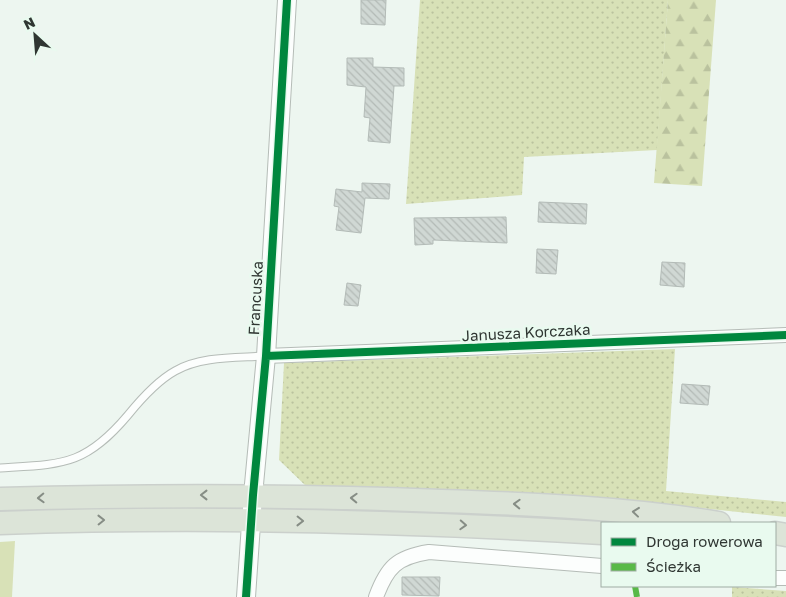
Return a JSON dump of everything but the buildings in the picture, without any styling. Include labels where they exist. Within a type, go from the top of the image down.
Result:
[{"type":"highway","points":[[0,499],[253,495],[565,506],[710,522]]},
{"type":"highway","points":[[0,523],[251,519],[416,523],[601,532]]},
{"type":"street","name":"Francuska","points":[[246,597],[266,356],[287,0]]},
{"type":"street","name":"Janusza Korczaka","points":[[266,356],[786,335]]},
{"type":"street","points":[[376,597],[390,568],[415,554],[429,552],[601,566]]},
{"type":"lane","points":[[0,468],[56,463],[72,460],[88,452],[102,444],[156,385],[174,371],[204,361],[266,356]]},
{"type":"green space","points":[[420,0],[668,0],[657,150],[524,157],[522,195],[406,204]]},
{"type":"green space","points":[[668,0],[716,0],[702,186],[654,183]]},
{"type":"green space","points":[[675,349],[666,491],[786,502],[786,517],[596,497],[307,487],[279,460],[284,363]]},
{"type":"green space","points":[[15,541],[12,597],[0,597],[0,542]]},
{"type":"green space","points":[[732,587],[786,591],[786,597],[732,597]]},
{"type":"marked path","points":[[635,587],[637,597]]},
{"type":"cycle path","points":[[246,597],[266,356],[287,0]]},
{"type":"cycle path","points":[[266,356],[786,335]]}]
